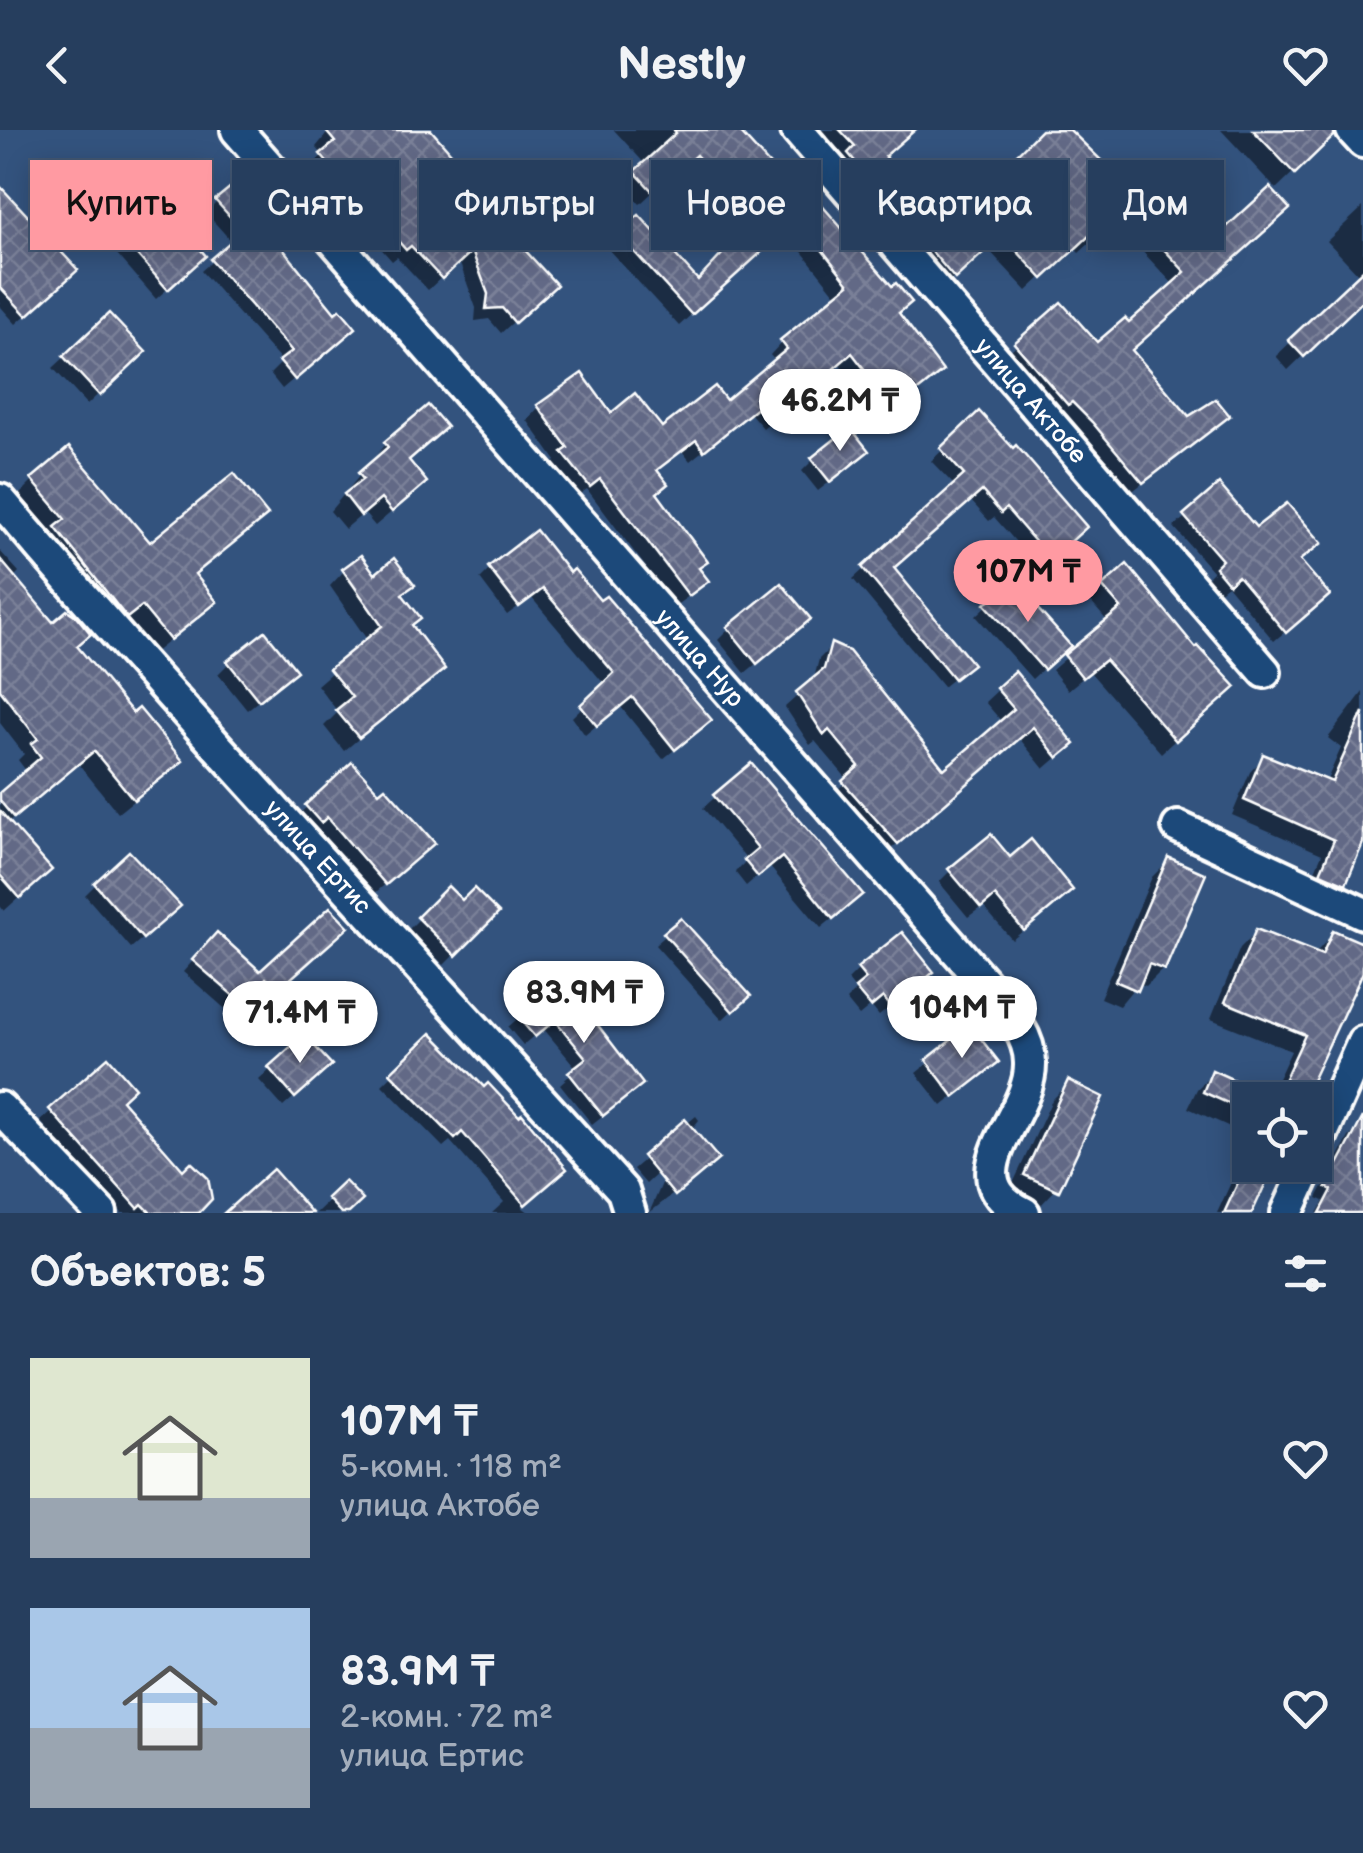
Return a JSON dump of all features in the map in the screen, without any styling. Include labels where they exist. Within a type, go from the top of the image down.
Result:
[{"type":"street","name":"улица Нур","points":[[237,130],[984,982],[1019,1027],[1031,1065],[1025,1099],[998,1145],[992,1169],[994,1187],[1004,1203],[1024,1213]]},
{"type":"street","name":"улица Актобе","points":[[797,130],[1265,672]]},
{"type":"street","points":[[1352,130],[1363,142]]},
{"type":"street","name":"улица Ертис","points":[[0,500],[302,841],[444,990],[623,1192],[630,1213]]},
{"type":"street","points":[[1178,827],[1363,913]]},
{"type":"street","points":[[1332,1112],[1363,1042]]},
{"type":"street","points":[[0,1108],[101,1213]]},
{"type":"street","points":[[1288,1213],[1301,1182]]},
{"type":"building","points":[[325,130],[431,130],[457,160],[419,160],[419,250],[525,250],[557,285],[515,323],[502,308],[486,309],[488,294],[472,251],[442,279],[411,246],[406,250],[399,242],[399,160],[325,160],[320,154],[335,142]]},
{"type":"building","points":[[674,130],[738,130],[765,160],[701,160],[696,155],[690,160],[651,160],[651,190],[634,171],[676,133]]},
{"type":"building","points":[[840,130],[915,130],[885,156],[889,160],[854,160],[848,153],[855,146]]},
{"type":"building","points":[[1041,130],[1070,130],[1101,160],[1088,160],[1088,237],[1043,279],[1016,250],[1068,250],[1068,160],[1011,160]]},
{"type":"building","points":[[1253,130],[1334,130],[1334,136],[1295,174]]},
{"type":"building","points":[[0,186],[30,218],[30,250],[59,250],[78,270],[27,316],[0,287]]},
{"type":"building","points":[[232,186],[232,219],[215,200]]},
{"type":"building","points":[[1270,187],[1290,209],[1132,350],[1189,416],[1216,399],[1230,416],[1143,483],[1092,422],[1072,402],[1068,405],[1014,343],[1061,302],[1097,342],[1125,318],[1129,322],[1185,272],[1165,250],[1224,250],[1224,229]]},
{"type":"building","points":[[821,204],[841,227],[841,250],[861,250],[892,286],[896,283],[912,302],[899,313],[943,371],[895,409],[852,353],[776,418],[763,403],[704,451],[696,440],[657,470],[668,484],[657,493],[708,562],[699,568],[709,581],[689,596],[600,479],[590,487],[562,452],[568,448],[537,405],[582,373],[611,413],[635,393],[662,427],[715,386],[726,400],[787,349],[780,340],[849,284],[821,248]]},
{"type":"building","points":[[639,215],[651,228],[651,250],[671,250],[698,280],[726,250],[764,250],[692,315],[631,248],[631,222]]},
{"type":"building","points":[[232,240],[232,250],[284,250],[335,313],[340,309],[356,328],[295,380],[279,361],[292,351],[210,259]]},
{"type":"building","points":[[133,250],[201,250],[206,256],[168,290]]},
{"type":"building","points":[[930,250],[986,250],[955,279]]},
{"type":"building","points":[[1363,270],[1363,301],[1304,357],[1288,340]]},
{"type":"building","points":[[109,313],[146,352],[100,396],[63,356]]},
{"type":"building","points":[[428,405],[447,427],[409,460],[427,482],[392,512],[381,499],[361,516],[344,494],[363,479],[358,473],[388,447],[384,442]]},
{"type":"building","points":[[979,411],[1013,448],[1016,445],[1087,527],[1051,560],[1006,508],[1001,513],[982,491],[894,568],[973,664],[954,679],[862,567],[964,475],[940,448]]},
{"type":"building","points":[[850,427],[869,451],[830,482],[811,458]]},
{"type":"building","points":[[69,447],[150,542],[234,473],[268,515],[195,574],[217,602],[170,640],[142,606],[127,618],[55,527],[65,519],[31,479]]},
{"type":"building","points":[[1219,484],[1256,527],[1287,503],[1322,543],[1300,560],[1330,595],[1286,633],[1238,576],[1229,584],[1215,567],[1222,560],[1183,515]]},
{"type":"building","points":[[536,530],[570,573],[574,569],[600,600],[606,596],[712,720],[675,750],[632,697],[597,726],[580,705],[614,673],[543,589],[519,607],[488,567]]},
{"type":"building","points":[[361,555],[375,574],[394,558],[415,585],[402,594],[421,618],[412,625],[445,669],[359,738],[336,710],[352,697],[329,669],[382,626],[342,569]]},
{"type":"building","points":[[0,559],[53,622],[67,610],[76,616],[91,634],[77,646],[133,713],[139,708],[183,761],[134,800],[94,751],[14,818],[0,801],[0,792],[41,757],[31,744],[38,739],[0,690]]},
{"type":"building","points":[[1127,564],[1196,648],[1236,687],[1176,741],[1105,660],[1083,678],[1064,655],[1121,608],[1102,586]]},
{"type":"building","points":[[1011,579],[1071,646],[1044,670],[985,604]]},
{"type":"building","points":[[781,583],[811,619],[757,664],[727,627]]},
{"type":"building","points":[[265,631],[297,671],[259,701],[227,661]]},
{"type":"building","points":[[831,643],[849,651],[944,769],[1014,709],[996,688],[1015,671],[1075,744],[1058,758],[1033,727],[898,844],[842,781],[859,766],[829,730],[824,735],[796,692],[824,669]]},
{"type":"building","points":[[1363,712],[1363,843],[1346,884],[1320,873],[1334,840],[1244,800],[1263,754],[1332,782]]},
{"type":"building","points":[[352,762],[379,792],[385,787],[435,843],[386,885],[327,817],[321,823],[305,805]]},
{"type":"building","points":[[751,763],[863,894],[833,919],[782,857],[758,877],[744,860],[758,848],[713,795]]},
{"type":"building","points":[[0,811],[52,870],[20,898],[0,875]]},
{"type":"building","points":[[991,834],[1010,857],[1031,839],[1073,890],[1024,931],[995,896],[981,908],[948,869]]},
{"type":"building","points":[[129,851],[181,906],[143,939],[94,883]]},
{"type":"building","points":[[1168,857],[1206,874],[1165,970],[1149,964],[1138,991],[1115,981]]},
{"type":"building","points":[[448,886],[462,900],[474,888],[499,913],[456,956],[417,917]]},
{"type":"building","points":[[330,907],[349,927],[278,990],[266,978],[243,1004],[192,960],[217,932],[260,971]]},
{"type":"building","points":[[681,918],[751,996],[733,1012],[663,933]]},
{"type":"building","points":[[1256,929],[1322,955],[1333,930],[1363,943],[1363,972],[1311,1082],[1283,1082],[1305,1035],[1225,1002]]},
{"type":"building","points":[[902,932],[934,972],[891,1007],[883,997],[871,1007],[855,988],[866,979],[857,968]]},
{"type":"building","points":[[561,977],[643,1084],[603,1116],[568,1072],[586,1058],[555,1020],[535,1037],[516,1015]]},
{"type":"building","points":[[970,1025],[999,1062],[954,1097],[926,1060]]},
{"type":"building","points":[[431,1033],[484,1087],[488,1083],[519,1116],[522,1114],[567,1169],[525,1205],[462,1132],[455,1139],[390,1073]]},
{"type":"building","points":[[304,1035],[332,1065],[295,1098],[268,1067]]},
{"type":"building","points":[[108,1057],[135,1088],[122,1100],[183,1170],[191,1162],[208,1178],[212,1199],[199,1213],[151,1213],[142,1204],[138,1208],[49,1109]]},
{"type":"building","points":[[1212,1070],[1239,1082],[1232,1082],[1232,1105],[1203,1092]]},
{"type":"building","points":[[1068,1080],[1103,1097],[1059,1191],[1024,1175]]},
{"type":"building","points":[[1363,1117],[1363,1213],[1320,1213],[1332,1190],[1326,1187]]},
{"type":"building","points":[[685,1119],[719,1159],[675,1196],[642,1156]]},
{"type":"building","points":[[273,1169],[312,1213],[224,1213]]},
{"type":"building","points":[[345,1181],[363,1200],[349,1213],[341,1213],[327,1198]]},
{"type":"building","points":[[1238,1182],[1266,1182],[1252,1213],[1224,1213]]}]
